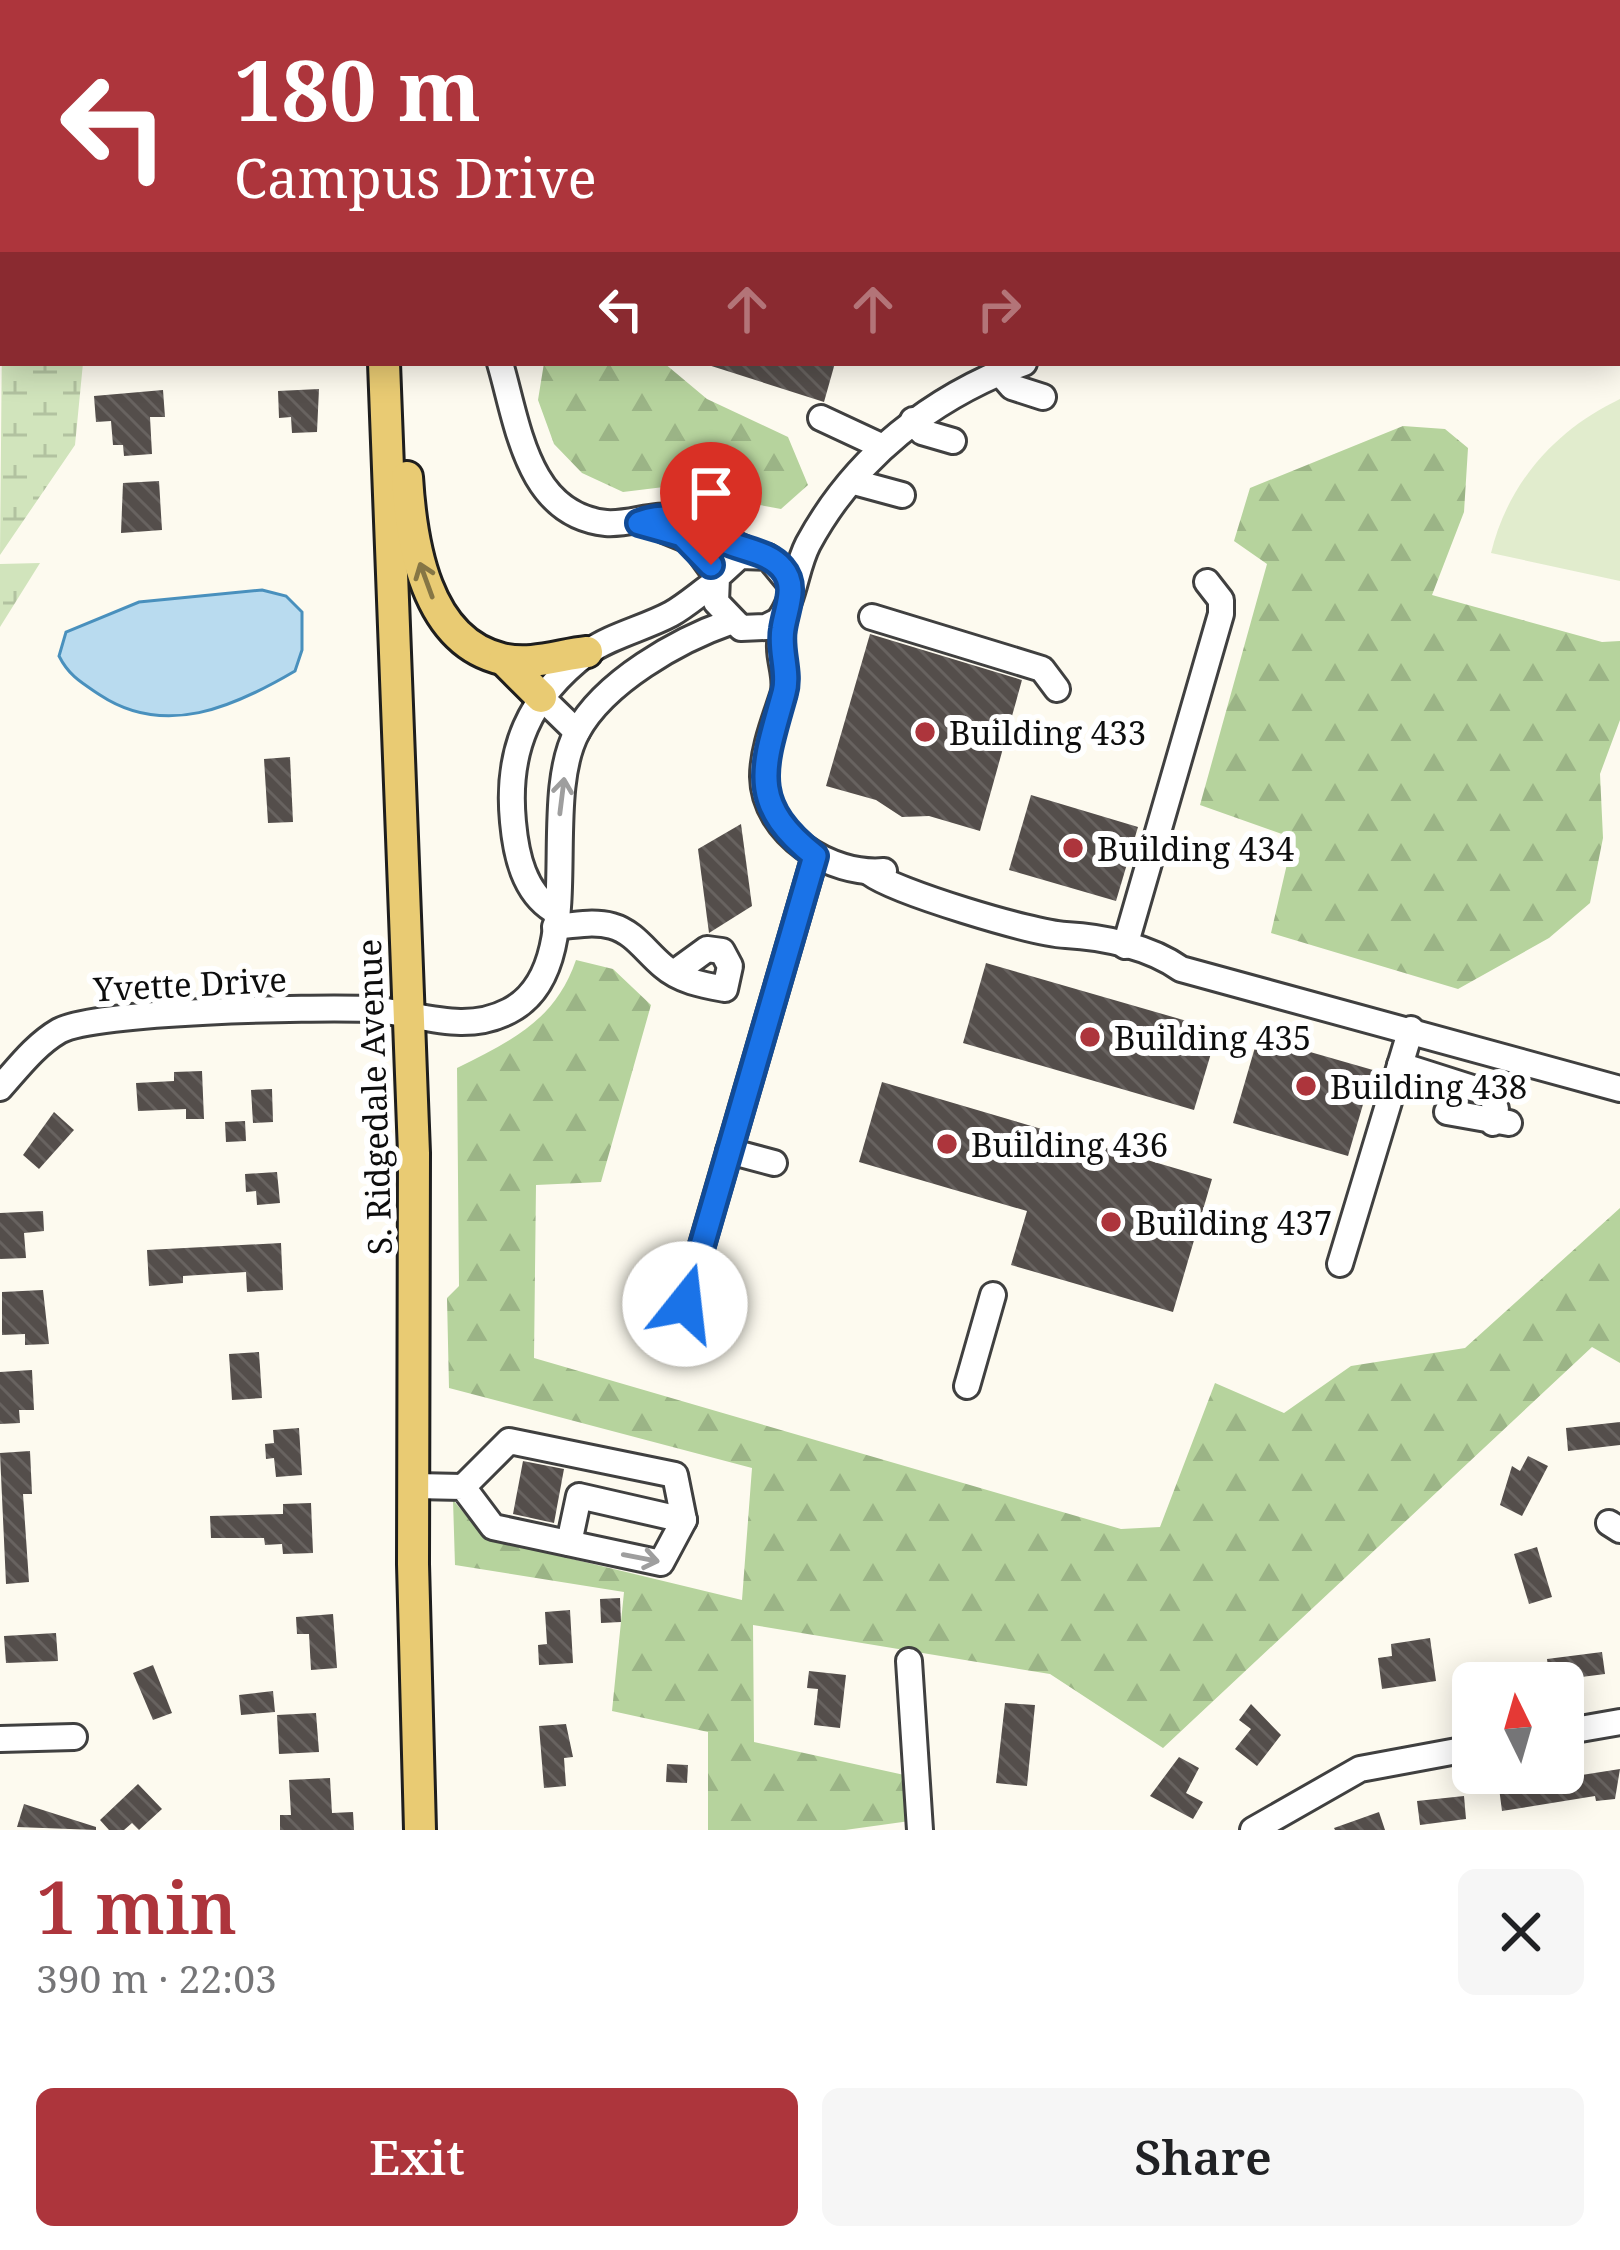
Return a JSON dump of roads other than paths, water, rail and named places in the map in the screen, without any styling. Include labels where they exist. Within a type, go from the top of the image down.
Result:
[{"type":"main road","name":"S. Ridgedale Avenue","points":[[386,366],[415,1230],[421,1830]]},
{"type":"main road","points":[[388,366],[404,399],[411,527],[420,567],[446,620],[484,652],[504,660],[541,697]]},
{"type":"main road","points":[[504,660],[587,652]]},
{"type":"street","points":[[501,366],[535,476],[547,496],[590,520],[639,523],[691,541],[717,580],[716,602],[764,651],[778,704]]},
{"type":"street","points":[[674,974],[698,952],[716,949],[730,966],[725,989],[674,974],[638,939],[614,926],[554,918],[535,899],[527,882],[510,793],[515,748],[541,697],[587,652],[678,610],[740,556],[800,547],[881,446],[961,388],[1012,368],[1012,387],[1043,397]]},
{"type":"street","points":[[821,418],[881,446]]},
{"type":"street","points":[[914,420],[922,432],[953,441]]},
{"type":"street","points":[[854,482],[902,495]]},
{"type":"street","points":[[639,523],[659,515],[685,519],[779,563],[791,585]]},
{"type":"street","points":[[811,538],[791,585],[779,646],[784,693],[764,769],[766,796],[792,837],[815,856],[870,872],[885,884],[1064,935],[1082,934],[1165,958],[1199,974],[1354,1018],[1378,1019],[1620,1089]]},
{"type":"street","points":[[1125,946],[1221,614],[1221,600],[1207,582]]},
{"type":"street","points":[[541,697],[577,732],[589,714],[642,669],[700,632],[735,625],[766,627],[786,611]]},
{"type":"street","points":[[872,617],[1042,669],[1057,689]]},
{"type":"street","name":"Yvette Drive","points":[[0,1088],[44,1042],[97,1019],[368,1009],[472,1022],[517,1006],[544,974],[562,893],[561,791],[577,732]]},
{"type":"street","points":[[685,1304],[815,856]]},
{"type":"street","points":[[1340,1264],[1411,1029]]},
{"type":"street","points":[[1400,1065],[1491,1094],[1502,1123],[1447,1112]]},
{"type":"street","points":[[729,1151],[775,1163]]},
{"type":"street","points":[[968,1386],[993,1295]]},
{"type":"street","points":[[415,1486],[463,1487],[509,1441],[556,1446],[675,1475],[684,1520],[661,1563],[494,1527],[463,1487]]},
{"type":"street","points":[[568,1543],[578,1496],[684,1520]]},
{"type":"street","points":[[909,1661],[920,1830]]},
{"type":"street","points":[[1584,1728],[1620,1722]]},
{"type":"street","points":[[0,1739],[74,1737]]},
{"type":"street","points":[[1253,1830],[1360,1769],[1452,1752]]},
{"type":"water","points":[[262,590],[286,596],[302,612],[302,650],[295,671],[224,706],[174,716],[125,708],[82,683],[59,656],[66,632],[139,602]]},
{"type":"place","name":"Building 433","points":[[925,732]]},
{"type":"place","name":"Building 434","points":[[1073,848]]},
{"type":"place","name":"Building 435","points":[[1090,1037]]},
{"type":"place","name":"Building 438","points":[[1306,1086]]},
{"type":"place","name":"Building 436","points":[[947,1144]]},
{"type":"place","name":"Building 437","points":[[1111,1222]]}]
